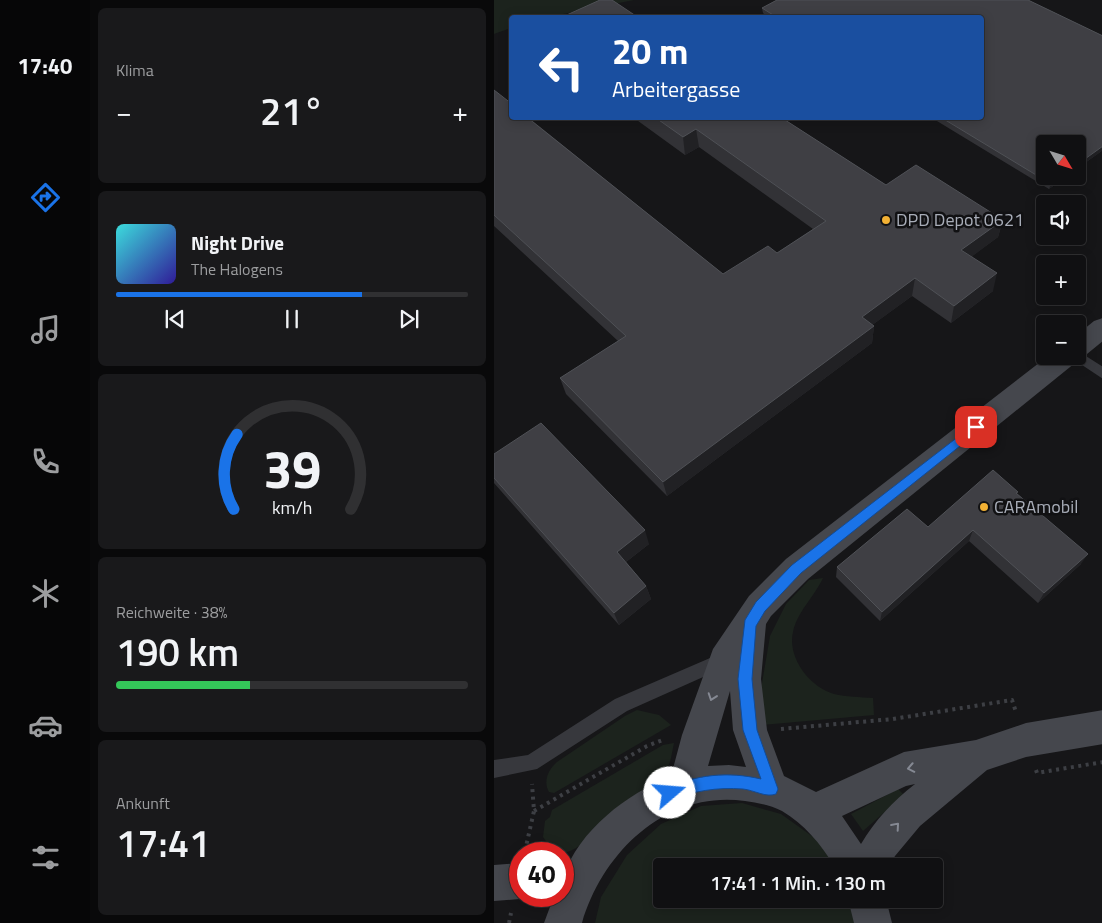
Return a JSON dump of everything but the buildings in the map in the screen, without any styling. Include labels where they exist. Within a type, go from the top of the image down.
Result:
[{"type":"street","points":[[1086,340],[1102,327]]},
{"type":"street","points":[[685,787],[699,735],[724,660],[750,624],[760,606],[797,569],[1055,365]]},
{"type":"street","points":[[750,624],[745,679],[750,730],[771,789]]},
{"type":"street","points":[[812,812],[904,769],[976,757],[1026,740],[1102,726]]},
{"type":"street","points":[[874,858],[882,843],[908,813],[976,757]]},
{"type":"street","points":[[574,873],[628,818],[656,799],[685,787],[717,781],[745,782],[771,789],[792,798],[812,812],[838,838],[849,858]]},
{"type":"street","points":[[494,882],[509,881]]},
{"type":"street","points":[[563,923],[566,907]]},
{"type":"street","points":[[870,908],[874,923]]},
{"type":"lane","points":[[1086,362],[1102,374]]},
{"type":"lane","points":[[494,769],[530,763],[620,705],[724,660]]},
{"type":"path","points":[[778,729],[893,719],[1012,700],[1017,715]]},
{"type":"path","points":[[528,842],[534,811],[647,746],[666,738]]},
{"type":"shaded area","points":[[494,0],[634,0],[558,15],[509,15],[509,29],[494,34]]},
{"type":"shaded area","points":[[823,578],[795,625],[792,642],[793,651],[802,670],[816,685],[834,694],[873,698],[874,715],[762,725],[760,695],[770,636],[786,604],[809,580]]},
{"type":"shaded area","points":[[637,710],[659,715],[671,725],[554,793],[549,792],[546,784],[547,776],[557,762],[625,716]]},
{"type":"shaded area","points":[[674,743],[664,775],[625,802],[585,842],[574,849],[574,842],[547,842],[543,837],[545,821],[550,817],[552,810],[663,745]]},
{"type":"shaded area","points":[[898,789],[904,795],[863,831],[851,814]]},
{"type":"shaded area","points":[[742,803],[781,814],[816,839],[830,858],[653,858],[653,908],[853,908],[858,923],[595,923],[601,897],[627,855],[661,824],[701,806]]},
{"type":"place","name":"DPD Depot 0621","points":[[886,220]]},
{"type":"place","name":"CARAmobil","points":[[984,507]]},
{"type":"route","points":[[670,793],[685,787],[717,781],[745,782],[771,789],[750,730],[745,679],[750,624],[760,606],[797,569],[976,427]]}]
